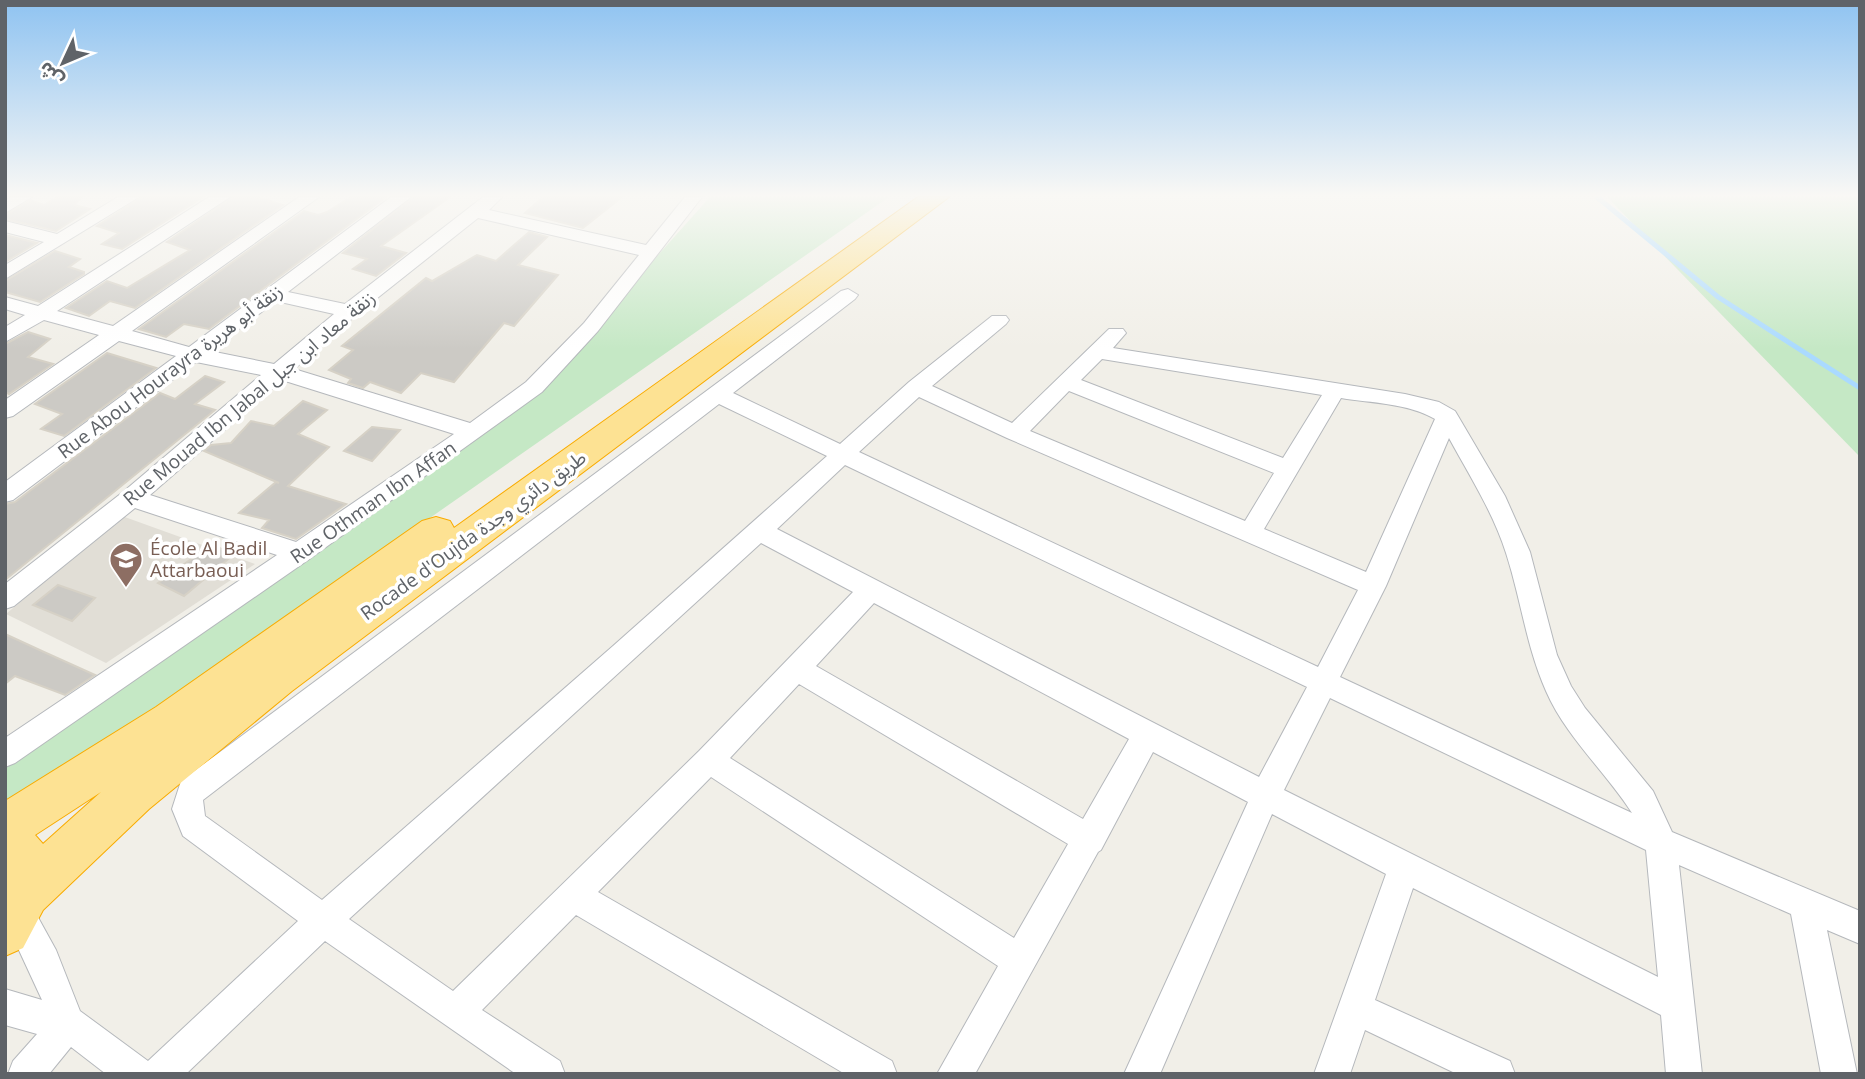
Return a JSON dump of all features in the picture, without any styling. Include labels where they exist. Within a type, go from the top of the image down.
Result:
[{"type":"highway","name":"Rocade d'Oujda طريق دائري وجدة","points":[[5,828],[172,721],[835,247]]},
{"type":"highway","name":"Rocade d'Oujda طريق دائري وجدة","points":[[17,912],[132,794],[277,678],[867,247]]},
{"type":"highway","points":[[5,845],[20,853],[27,864],[29,877],[17,912]]},
{"type":"street","points":[[5,272],[47,247]]},
{"type":"street","points":[[5,336],[143,247]]},
{"type":"street","points":[[5,411],[238,247]]},
{"type":"street","name":"Rue Abou Hourayra زنقة أبو هريرة","points":[[5,494],[195,355],[335,247]]},
{"type":"street","name":"Rue Mouad Ibn Jabal زنقة معاد ابن جبل","points":[[5,599],[131,498],[349,311],[431,247]]},
{"type":"street","points":[[631,247],[651,252]]},
{"type":"street","name":"Rue Othman Ibn Affan","points":[[5,754],[473,432],[548,374],[591,327],[655,247]]},
{"type":"street","points":[[273,295],[349,311]]},
{"type":"street","points":[[547,1074],[323,920],[194,826],[187,810],[187,801],[192,791],[848,296]]},
{"type":"street","points":[[5,303],[195,355],[281,372],[473,432]]},
{"type":"street","points":[[160,1074],[323,920],[760,531],[917,387],[999,320]]},
{"type":"street","points":[[1015,433],[1107,343],[1335,390],[1418,403],[1447,416],[1493,496],[1518,552],[1545,655],[1560,692],[1575,718],[1642,802],[1661,842],[1684,1074]]},
{"type":"street","points":[[1068,383],[1288,469]]},
{"type":"street","points":[[917,387],[1015,433],[1373,586]]},
{"type":"street","points":[[1250,533],[1335,390]]},
{"type":"street","points":[[717,394],[1661,842],[1860,928]]},
{"type":"street","points":[[1142,1074],[1266,794],[1326,683],[1373,586],[1447,416]]},
{"type":"street","points":[[131,498],[299,553]]},
{"type":"street","points":[[760,531],[1147,735],[1266,794],[1404,869],[1677,1005]]},
{"type":"street","points":[[456,1012],[709,760],[871,590]]},
{"type":"street","points":[[795,668],[1090,840]]},
{"type":"street","points":[[955,1074],[1018,960],[1090,840],[1147,735]]},
{"type":"street","points":[[709,760],[1018,960]]},
{"type":"street","points":[[1332,1074],[1404,869]]},
{"type":"street","points":[[573,895],[879,1074]]},
{"type":"street","points":[[1805,904],[1839,1074]]},
{"type":"street","points":[[17,912],[44,962],[68,1023]]},
{"type":"street","points":[[5,1006],[16,1012],[68,1023],[136,1074]]},
{"type":"street","points":[[1355,1008],[1497,1074]]},
{"type":"street","points":[[26,1074],[68,1023]]},
{"type":"shaded area","name":"École Al Badil Attarbaoui","points":[[122,516],[255,564],[106,663],[6,614]]},
{"type":"green space","points":[[665,247],[817,247],[5,815],[5,767],[548,378]]},
{"type":"green space","points":[[1656,247],[1860,247],[1860,457]]},
{"type":"building","points":[[5,247],[30,247],[5,262]]},
{"type":"building","points":[[182,247],[222,247],[135,308],[110,301],[89,316],[66,308],[107,281],[127,288],[190,250]]},
{"type":"building","points":[[253,247],[318,247],[209,329],[184,324],[166,337],[139,329]]},
{"type":"building","points":[[350,247],[386,247],[406,253],[376,276],[353,269],[367,259],[343,253]]},
{"type":"building","points":[[512,247],[536,247],[518,265],[558,275],[514,326],[504,323],[454,382],[421,373],[401,393],[370,382],[363,388],[348,383],[351,379],[329,370],[353,350],[342,346],[426,278],[432,281],[477,255],[496,261]]},
{"type":"building","points":[[55,251],[80,259],[69,267],[84,274],[40,302],[5,292],[5,281]]},
{"type":"building","points":[[28,332],[50,339],[28,357],[53,364],[9,394],[5,392],[5,344]]},
{"type":"building","points":[[107,353],[156,368],[64,436],[41,429],[62,414],[35,404]]},
{"type":"building","points":[[205,376],[224,382],[195,404],[215,410],[5,580],[5,504],[15,502],[160,393],[175,399]]},
{"type":"building","points":[[303,401],[327,410],[298,434],[329,447],[288,486],[346,504],[296,539],[262,528],[269,520],[239,513],[276,482],[279,483],[204,451],[211,445],[231,443],[251,421],[274,426]]},
{"type":"building","points":[[372,427],[400,430],[372,461],[344,451]]},
{"type":"building","points":[[212,544],[233,555],[184,596],[158,583]]},
{"type":"building","points":[[58,585],[95,598],[72,621],[33,605]]},
{"type":"building","points":[[5,634],[95,675],[65,695],[15,676],[5,684]]},
{"type":"waterway","points":[[1658,247],[1718,297],[1860,388]]},
{"type":"place","name":"École Al Badil Attarbaoui","points":[[126,589]]}]
